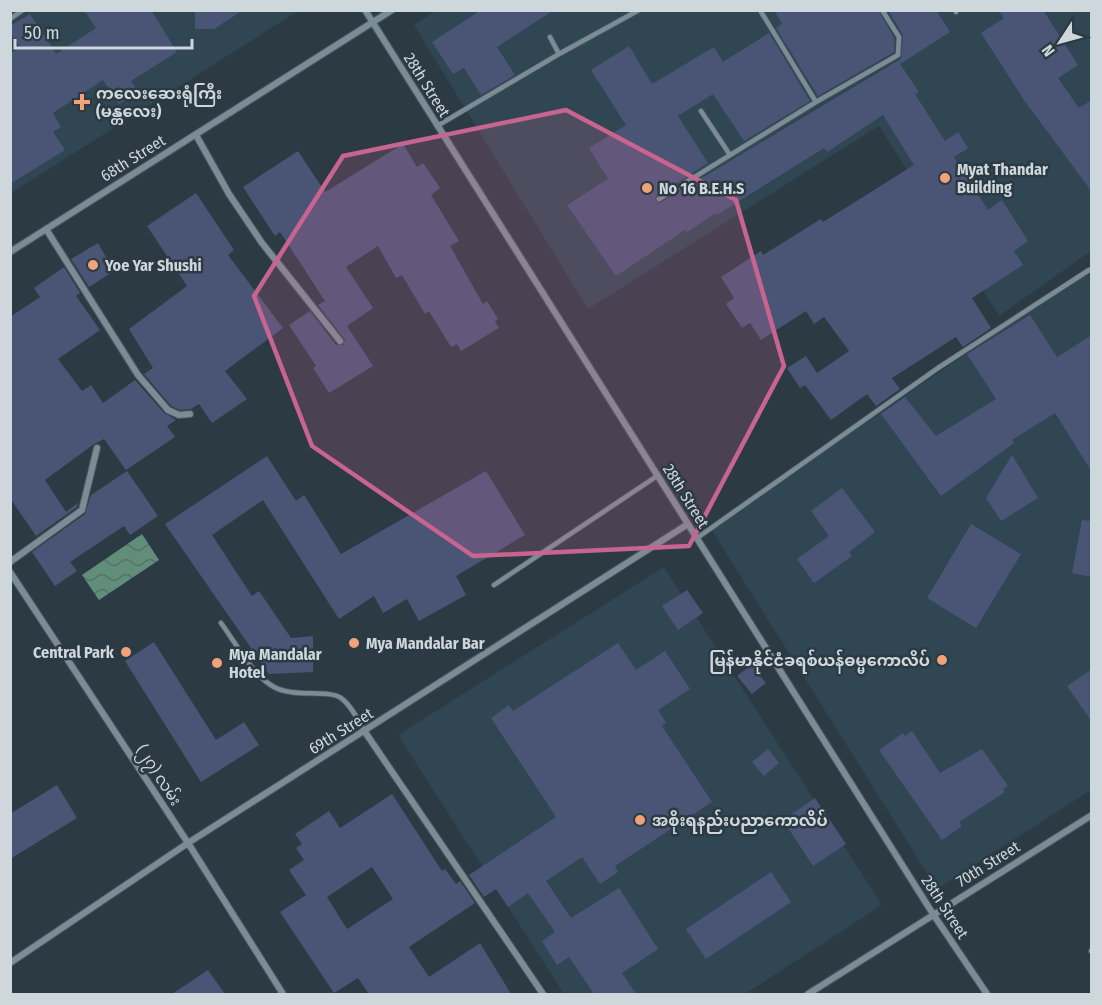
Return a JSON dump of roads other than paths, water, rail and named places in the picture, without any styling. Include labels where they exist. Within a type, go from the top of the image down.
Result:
[{"type":"street","name":"28th Street","points":[[365,10],[933,914],[987,994]]},
{"type":"street","name":"68th Street","points":[[10,252],[392,10]]},
{"type":"street","points":[[196,135],[229,194],[262,243],[340,340]]},
{"type":"street","points":[[46,229],[138,375],[168,410],[179,415],[190,414]]},
{"type":"street","points":[[10,562],[82,510],[97,448]]},
{"type":"street","name":"69th Street","points":[[10,963],[188,843],[688,525]]},
{"type":"street","name":"(၂၇) လမ်း","points":[[10,572],[188,843],[283,994]]},
{"type":"street","points":[[365,732],[543,994]]},
{"type":"street","name":"70th Street","points":[[808,994],[1092,814]]},
{"type":"lane","points":[[10,19],[23,10]]},
{"type":"lane","points":[[437,126],[639,10]]},
{"type":"lane","points":[[760,10],[816,102]]},
{"type":"lane","points":[[659,199],[816,102],[898,55],[899,38],[882,10]]},
{"type":"lane","points":[[550,37],[559,54]]},
{"type":"lane","points":[[701,111],[730,155]]},
{"type":"lane","points":[[697,538],[939,368],[1089,270]]},
{"type":"lane","points":[[495,585],[657,476]]},
{"type":"lane","points":[[221,623],[258,673],[273,686],[290,693],[331,695],[341,698],[365,732]]},
{"type":"water","points":[[142,534],[159,560],[99,600],[82,575]]},
{"type":"place","name":"ကလေးဆေးရုံကြီး (မန္တလေး)","points":[[82,102]]},
{"type":"place","name":"Myat Thandar Building","points":[[945,178]]},
{"type":"place","name":"No 16 B.E.H.S","points":[[647,188]]},
{"type":"place","name":"Yoe Yar Shushi","points":[[93,265]]},
{"type":"place","name":"Mya Mandalar Bar","points":[[354,643]]},
{"type":"place","name":"Central Park","points":[[126,652]]},
{"type":"place","name":"မြန်မာနိုင်ငံခရစ်ယန်ဓမ္မကောလိပ်","points":[[942,660]]},
{"type":"place","name":"Mya Mandalar Hotel","points":[[217,663]]},
{"type":"place","name":"အစိုးရနည်းပညာကောလိပ်","points":[[640,820]]}]
